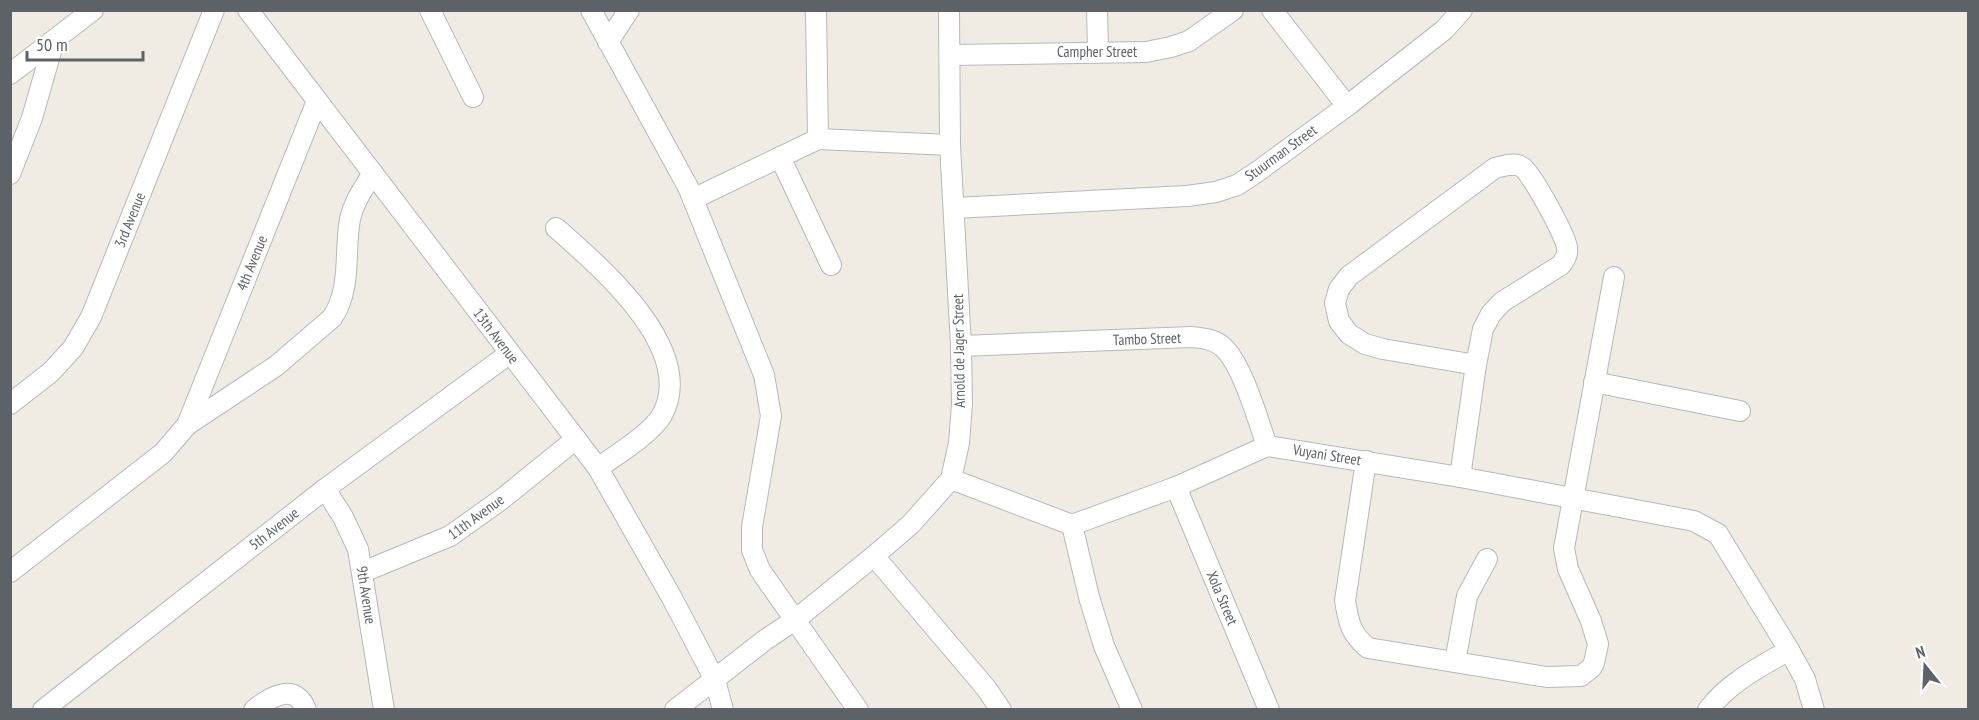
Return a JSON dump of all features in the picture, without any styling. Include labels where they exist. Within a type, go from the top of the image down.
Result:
[{"type":"street","name":"3rd Avenue","points":[[10,404],[51,372],[73,348],[91,317],[214,10]]},
{"type":"street","name":"13th Avenue","points":[[248,10],[598,468],[672,598],[715,680],[723,710]]},
{"type":"street","points":[[430,10],[473,97]]},
{"type":"street","points":[[591,10],[688,187],[764,375],[771,416],[752,527],[752,550],[760,570],[858,710]]},
{"type":"street","points":[[608,42],[629,10]]},
{"type":"street","points":[[816,10],[818,139]]},
{"type":"street","name":"Arnold de Jager Street","points":[[675,710],[765,640],[795,620],[874,556],[911,524],[951,479],[959,443],[962,404],[950,145],[949,10]]},
{"type":"street","points":[[1097,10],[1098,51]]},
{"type":"street","name":"Campher Street","points":[[950,55],[1146,52],[1189,41],[1233,10]]},
{"type":"street","points":[[1272,10],[1347,106]]},
{"type":"street","name":"Stuurman Street","points":[[954,208],[1187,196],[1216,192],[1237,185],[1347,106],[1444,30],[1462,10]]},
{"type":"street","points":[[10,74],[54,41],[82,14]]},
{"type":"street","points":[[10,174],[32,118],[54,41]]},
{"type":"street","name":"4th Avenue","points":[[187,425],[317,101]]},
{"type":"street","points":[[693,199],[818,139],[950,145]]},
{"type":"street","points":[[780,158],[831,265]]},
{"type":"street","points":[[1460,477],[1483,329],[1491,314],[1502,302],[1561,265],[1566,258],[1568,247],[1564,235],[1530,177],[1522,167],[1508,164],[1495,168],[1349,276],[1339,289],[1335,303],[1339,321],[1349,334],[1365,344],[1476,365]]},
{"type":"street","name":"4th Avenue","points":[[10,572],[163,453],[187,425],[276,366],[332,318],[338,310],[342,294],[350,219],[356,199],[373,173]]},
{"type":"street","points":[[556,228],[594,261],[626,294],[649,326],[666,360],[671,388],[662,416],[640,438],[598,468]]},
{"type":"street","points":[[1366,461],[1345,601],[1349,623],[1355,637],[1368,648],[1547,677],[1581,676],[1591,668],[1597,654],[1598,644],[1591,621],[1568,569],[1563,548],[1614,277]]},
{"type":"street","name":"Tambo Street","points":[[961,346],[1192,337],[1210,339],[1222,346],[1233,361],[1267,446]]},
{"type":"street","name":"5th Avenue","points":[[43,710],[326,489],[510,354]]},
{"type":"street","points":[[1594,382],[1740,411]]},
{"type":"street","name":"11th Avenue","points":[[363,572],[450,536],[502,499],[576,439]]},
{"type":"street","points":[[951,479],[1072,525],[1176,487],[1267,446]]},
{"type":"street","name":"Vuyani Street","points":[[1267,446],[1460,477],[1694,521],[1718,534],[1789,650]]},
{"type":"street","name":"Xola Street","points":[[1176,487],[1269,710]]},
{"type":"street","name":"9th Avenue","points":[[326,489],[358,549],[384,710]]},
{"type":"street","points":[[1072,525],[1101,636],[1132,710]]},
{"type":"street","points":[[874,556],[986,688],[1001,710]]},
{"type":"street","points":[[1455,662],[1467,596],[1487,559]]},
{"type":"street","points":[[1708,710],[1718,696],[1734,682],[1789,650],[1805,679],[1814,710]]},
{"type":"street","points":[[254,710],[268,698],[287,693],[301,703]]}]
